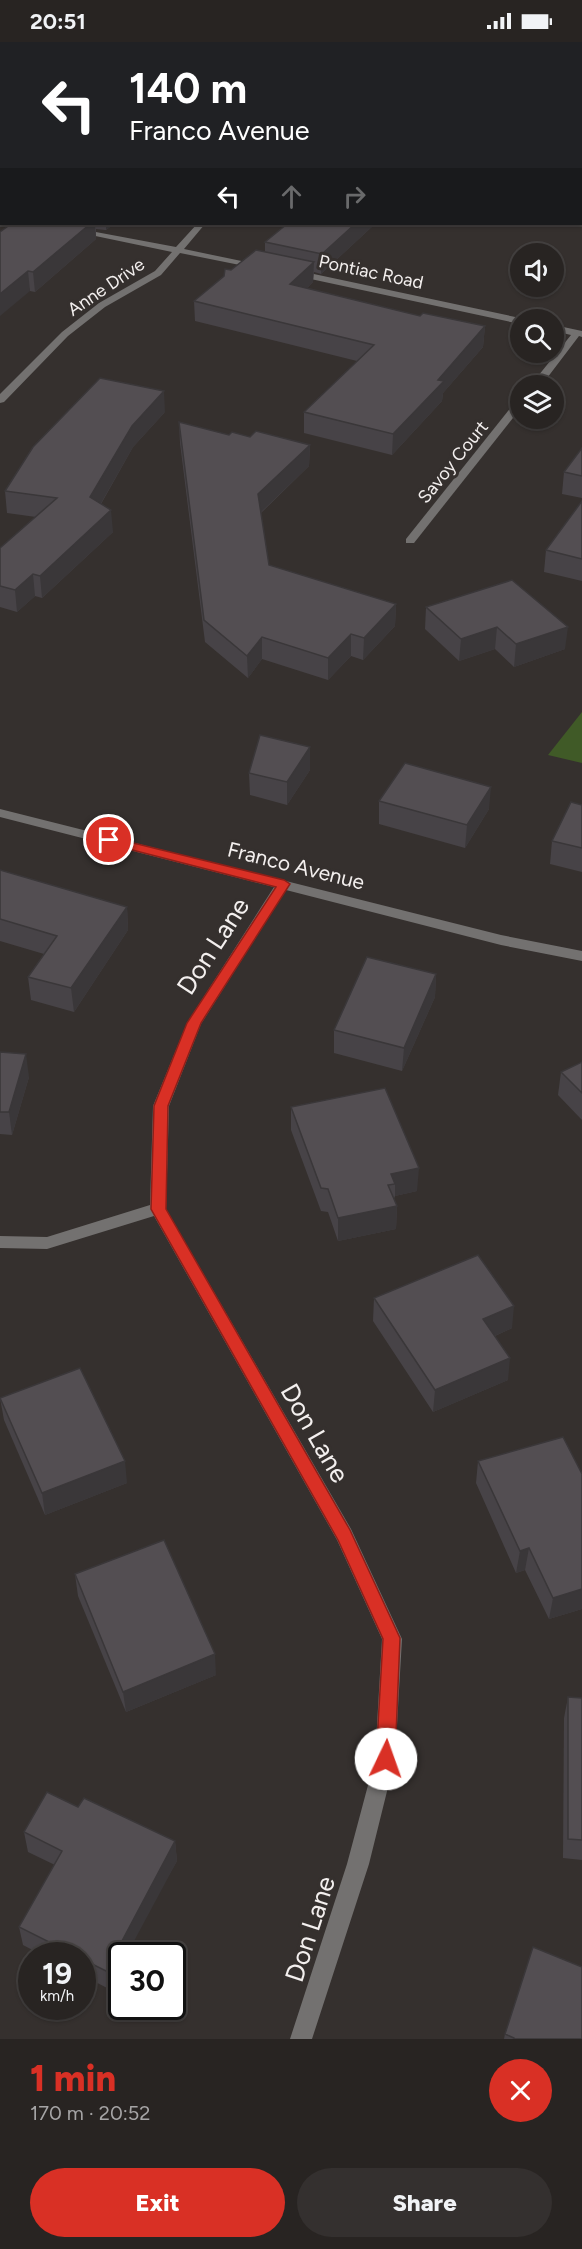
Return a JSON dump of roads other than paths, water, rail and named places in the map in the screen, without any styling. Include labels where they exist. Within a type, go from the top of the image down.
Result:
[{"type":"street","points":[[48,225],[179,248],[266,267]]},
{"type":"street","name":"Anne Drive","points":[[0,400],[65,334],[102,305],[158,273],[200,225]]},
{"type":"street","name":"Pontiac Road","points":[[289,272],[510,319]]},
{"type":"street","points":[[544,375],[579,333],[564,330]]},
{"type":"street","name":"Savoy Court","points":[[410,541],[510,416]]},
{"type":"street","name":"Franco Avenue","points":[[0,813],[501,940],[582,956]]},
{"type":"street","name":"Don Lane","points":[[284,884],[194,1023],[161,1106],[158,1209],[344,1535],[392,1638],[386,1759],[358,1864],[301,2039]]},
{"type":"street","points":[[0,1242],[47,1243],[158,1209]]}]
